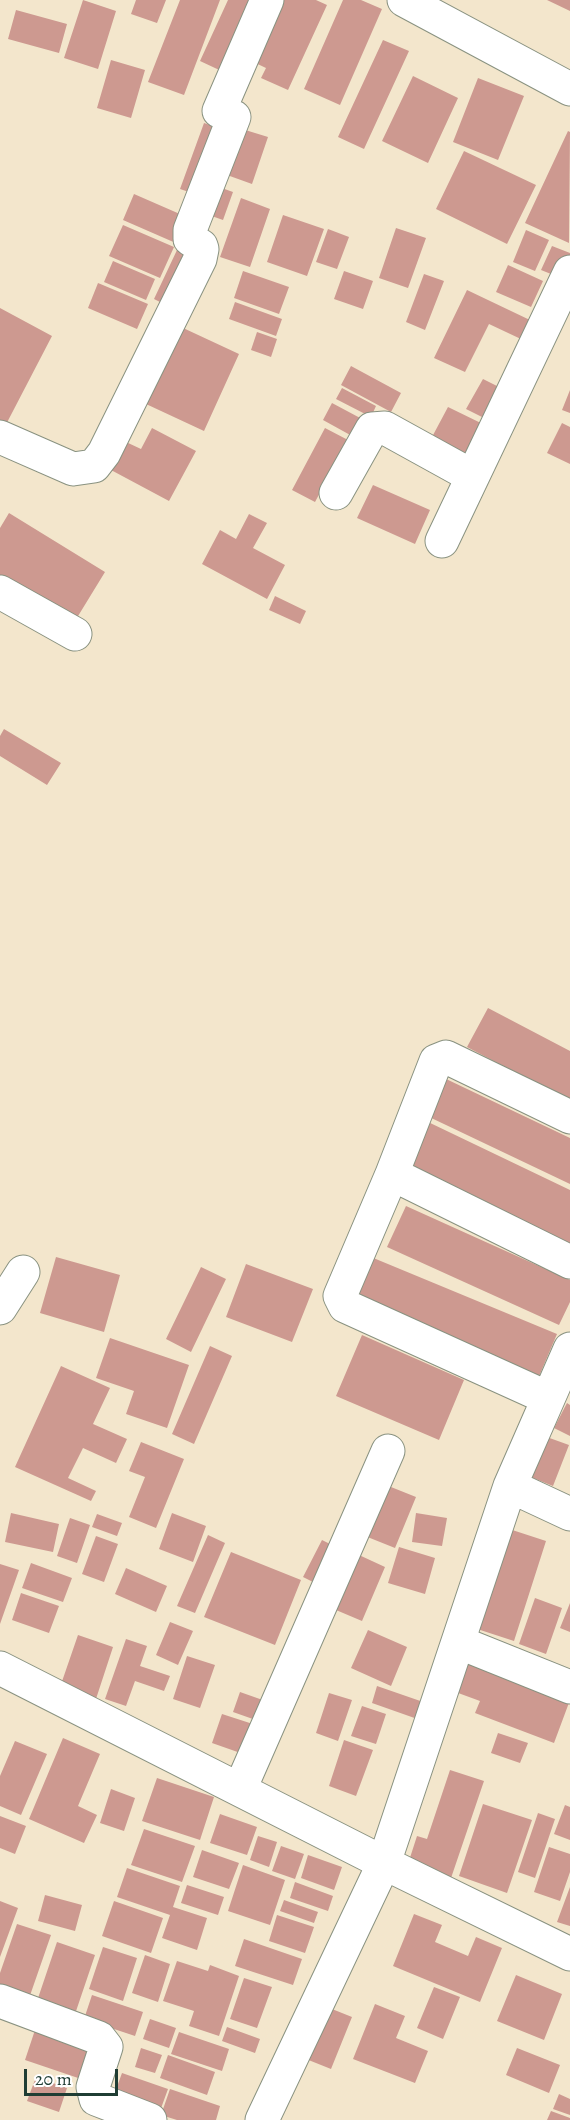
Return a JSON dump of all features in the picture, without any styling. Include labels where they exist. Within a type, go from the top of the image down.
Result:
[{"type":"street","points":[[0,436],[73,469],[94,466],[104,453],[200,259],[201,246],[190,239],[190,230],[234,117],[219,111],[267,0]]},
{"type":"street","points":[[404,0],[570,89]]},
{"type":"street","points":[[442,542],[570,272]]},
{"type":"street","points":[[336,493],[372,429],[385,428],[472,476]]},
{"type":"street","points":[[0,592],[75,634]]},
{"type":"street","points":[[548,1398],[345,1306],[339,1296],[392,1174],[436,1061],[446,1057],[570,1117]]},
{"type":"street","points":[[392,1174],[570,1262]]},
{"type":"street","points":[[0,1308],[23,1272]]},
{"type":"street","points":[[262,2120],[384,1863],[510,1486],[570,1349]]},
{"type":"street","points":[[240,1789],[388,1451]]},
{"type":"street","points":[[510,1486],[570,1514]]},
{"type":"street","points":[[458,1642],[570,1687]]},
{"type":"street","points":[[0,1668],[384,1863],[570,1954]]},
{"type":"street","points":[[0,2001],[99,2038],[106,2047],[93,2087],[96,2099],[150,2120]]},
{"type":"building","points":[[83,0],[116,11],[98,69],[64,58]]},
{"type":"building","points":[[136,0],[166,0],[157,23],[131,14]]},
{"type":"building","points":[[180,0],[220,0],[184,95],[148,82]]},
{"type":"building","points":[[228,0],[264,0],[230,75],[200,61]]},
{"type":"building","points":[[272,0],[316,0],[327,5],[288,90],[261,78],[266,68],[245,58]]},
{"type":"building","points":[[343,0],[361,0],[382,9],[340,105],[304,89]]},
{"type":"building","points":[[547,0],[570,0],[570,11]]},
{"type":"building","points":[[16,10],[67,24],[59,53],[8,39]]},
{"type":"building","points":[[383,40],[409,51],[364,149],[338,137]]},
{"type":"building","points":[[111,60],[145,70],[131,118],[97,108]]},
{"type":"building","points":[[413,76],[458,98],[428,163],[382,141]]},
{"type":"building","points":[[478,78],[524,96],[498,160],[453,142]]},
{"type":"building","points":[[204,123],[225,130],[201,196],[180,189]]},
{"type":"building","points":[[242,129],[268,137],[252,184],[227,175]]},
{"type":"building","points":[[568,131],[570,132],[569,243],[525,223]]},
{"type":"building","points":[[464,151],[536,185],[507,244],[436,209]]},
{"type":"building","points":[[216,186],[233,192],[223,220],[206,214]]},
{"type":"building","points":[[134,194],[189,218],[178,244],[123,220]]},
{"type":"building","points":[[241,198],[270,209],[250,267],[220,257]]},
{"type":"building","points":[[283,215],[324,229],[307,276],[267,262]]},
{"type":"building","points":[[123,225],[174,247],[160,278],[109,256]]},
{"type":"building","points":[[396,228],[426,238],[408,288],[379,278]]},
{"type":"building","points":[[328,229],[349,237],[337,269],[316,262]]},
{"type":"building","points":[[526,230],[549,240],[535,271],[513,262]]},
{"type":"building","points":[[552,246],[570,253],[561,278],[541,270]]},
{"type":"building","points":[[177,250],[196,258],[172,308],[154,299]]},
{"type":"building","points":[[113,261],[155,279],[146,300],[104,282]]},
{"type":"building","points":[[508,265],[543,281],[531,307],[496,292]]},
{"type":"building","points":[[243,271],[289,287],[279,314],[234,298]]},
{"type":"building","points":[[344,271],[373,281],[363,309],[334,299]]},
{"type":"building","points":[[424,274],[444,281],[425,330],[406,322]]},
{"type":"building","points":[[98,283],[148,304],[137,329],[88,308]]},
{"type":"building","points":[[467,290],[532,321],[523,340],[489,324],[465,372],[434,358]]},
{"type":"building","points":[[235,302],[282,319],[276,336],[229,319]]},
{"type":"building","points":[[0,308],[52,336],[0,436]]},
{"type":"building","points":[[181,327],[239,354],[204,431],[146,404]]},
{"type":"building","points":[[257,332],[277,339],[271,357],[251,350]]},
{"type":"building","points":[[351,366],[401,393],[391,412],[341,385]]},
{"type":"building","points":[[483,379],[501,388],[484,418],[466,409]]},
{"type":"building","points":[[342,388],[376,406],[371,417],[336,399]]},
{"type":"building","points":[[570,390],[570,413],[562,410]]},
{"type":"building","points":[[332,403],[362,419],[352,436],[323,420]]},
{"type":"building","points":[[448,407],[489,427],[473,457],[432,437]]},
{"type":"building","points":[[562,423],[570,427],[570,464],[547,453]]},
{"type":"building","points":[[152,428],[196,451],[169,501],[111,470],[126,442],[141,449]]},
{"type":"building","points":[[325,428],[348,440],[315,502],[292,490]]},
{"type":"building","points":[[373,485],[430,510],[415,544],[357,518]]},
{"type":"building","points":[[9,513],[105,572],[75,621],[0,575],[0,528]]},
{"type":"building","points":[[249,514],[267,523],[253,548],[285,565],[267,599],[202,564],[220,530],[236,539]]},
{"type":"building","points":[[275,596],[306,611],[300,624],[269,610]]},
{"type":"building","points":[[4,729],[61,763],[47,785],[0,756],[0,736]]},
{"type":"building","points":[[488,1008],[570,1051],[570,1101],[467,1047]]},
{"type":"building","points":[[444,1078],[570,1138],[570,1184],[425,1115]]},
{"type":"building","points":[[426,1121],[570,1190],[570,1252],[402,1173]]},
{"type":"building","points":[[406,1206],[570,1280],[570,1302],[559,1325],[387,1247]]},
{"type":"building","points":[[56,1257],[120,1275],[104,1332],[40,1313]]},
{"type":"building","points":[[371,1257],[557,1334],[537,1381],[352,1304]]},
{"type":"building","points":[[246,1264],[313,1289],[292,1342],[226,1317]]},
{"type":"building","points":[[201,1267],[226,1279],[191,1352],[166,1339]]},
{"type":"building","points":[[362,1335],[464,1380],[439,1440],[336,1396]]},
{"type":"building","points":[[110,1338],[189,1365],[167,1428],[126,1414],[134,1391],[96,1378]]},
{"type":"building","points":[[210,1346],[232,1356],[194,1444],[172,1434]]},
{"type":"building","points":[[61,1366],[110,1388],[93,1424],[127,1439],[116,1463],[83,1448],[68,1478],[96,1491],[91,1501],[15,1467]]},
{"type":"building","points":[[567,1403],[570,1405],[570,1436],[554,1428]]},
{"type":"building","points":[[544,1436],[569,1445],[553,1486],[528,1476]]},
{"type":"building","points":[[141,1442],[184,1459],[156,1528],[129,1517],[145,1477],[129,1471]]},
{"type":"building","points":[[381,1483],[416,1497],[395,1548],[360,1534]]},
{"type":"building","points":[[11,1513],[59,1524],[53,1552],[5,1542]]},
{"type":"building","points":[[172,1513],[206,1526],[193,1562],[159,1549]]},
{"type":"building","points":[[416,1513],[447,1518],[442,1546],[412,1542]]},
{"type":"building","points":[[97,1514],[122,1523],[117,1536],[92,1527]]},
{"type":"building","points":[[70,1518],[90,1525],[77,1563],[57,1556]]},
{"type":"building","points":[[500,1526],[546,1541],[514,1641],[468,1626]]},
{"type":"building","points":[[208,1535],[225,1543],[195,1613],[177,1606]]},
{"type":"building","points":[[96,1536],[118,1544],[104,1582],[82,1574]]},
{"type":"building","points":[[322,1540],[330,1544],[319,1585],[303,1577]]},
{"type":"building","points":[[399,1547],[435,1558],[425,1594],[388,1583]]},
{"type":"building","points":[[231,1552],[301,1580],[275,1645],[204,1617]]},
{"type":"building","points":[[359,1555],[385,1567],[362,1621],[336,1610]]},
{"type":"building","points":[[31,1563],[72,1578],[63,1602],[22,1588]]},
{"type":"building","points":[[0,1564],[19,1570],[0,1624]]},
{"type":"building","points":[[126,1568],[167,1586],[156,1612],[115,1594]]},
{"type":"building","points":[[21,1593],[59,1606],[49,1633],[12,1620]]},
{"type":"building","points":[[535,1598],[562,1608],[546,1654],[519,1644]]},
{"type":"building","points":[[570,1603],[570,1632],[560,1628]]},
{"type":"building","points":[[170,1622],[193,1631],[178,1665],[156,1655]]},
{"type":"building","points":[[368,1630],[407,1647],[391,1686],[351,1668]]},
{"type":"building","points":[[78,1635],[113,1647],[94,1705],[58,1693]]},
{"type":"building","points":[[126,1639],[147,1646],[140,1666],[170,1676],[164,1691],[135,1681],[126,1706],[105,1699]]},
{"type":"building","points":[[187,1656],[215,1665],[200,1708],[173,1699]]},
{"type":"building","points":[[463,1656],[570,1700],[554,1743],[475,1713],[480,1701],[450,1690]]},
{"type":"building","points":[[377,1686],[429,1704],[423,1721],[372,1703]]},
{"type":"building","points":[[240,1692],[274,1704],[267,1724],[233,1712]]},
{"type":"building","points":[[329,1693],[352,1700],[338,1741],[316,1733]]},
{"type":"building","points":[[362,1706],[386,1714],[376,1744],[351,1736]]},
{"type":"building","points":[[222,1714],[259,1726],[249,1756],[212,1743]]},
{"type":"building","points":[[498,1733],[528,1743],[520,1763],[491,1753]]},
{"type":"building","points":[[63,1738],[100,1754],[78,1806],[97,1815],[84,1843],[29,1819]]},
{"type":"building","points":[[344,1740],[373,1750],[356,1796],[329,1786]]},
{"type":"building","points":[[15,1741],[47,1754],[21,1815],[0,1806],[0,1776]]},
{"type":"building","points":[[450,1770],[484,1781],[450,1881],[407,1867],[417,1836],[427,1839]]},
{"type":"building","points":[[157,1778],[214,1797],[200,1840],[142,1821]]},
{"type":"building","points":[[111,1789],[135,1798],[124,1831],[100,1823]]},
{"type":"building","points":[[483,1804],[532,1820],[507,1893],[459,1876]]},
{"type":"building","points":[[565,1805],[570,1807],[570,1840],[554,1834]]},
{"type":"building","points":[[538,1813],[555,1819],[535,1878],[518,1872]]},
{"type":"building","points":[[220,1814],[257,1827],[247,1855],[210,1843]]},
{"type":"building","points":[[0,1816],[26,1826],[15,1854],[0,1848]]},
{"type":"building","points":[[144,1829],[195,1846],[182,1882],[131,1865]]},
{"type":"building","points":[[258,1836],[277,1842],[269,1867],[250,1860]]},
{"type":"building","points":[[281,1846],[304,1854],[295,1879],[272,1871]]},
{"type":"building","points":[[549,1847],[570,1854],[570,1872],[560,1901],[534,1892]]},
{"type":"building","points":[[202,1850],[239,1863],[229,1889],[193,1877]]},
{"type":"building","points":[[308,1855],[342,1867],[334,1890],[301,1878]]},
{"type":"building","points":[[243,1865],[285,1880],[270,1925],[228,1911]]},
{"type":"building","points":[[127,1868],[180,1886],[173,1907],[207,1918],[197,1950],[162,1938],[170,1915],[117,1897]]},
{"type":"building","points":[[295,1882],[333,1896],[328,1911],[290,1898]]},
{"type":"building","points":[[187,1885],[224,1897],[218,1915],[181,1903]]},
{"type":"building","points":[[570,1887],[570,1926],[557,1922]]},
{"type":"building","points":[[45,1895],[82,1905],[75,1931],[38,1921]]},
{"type":"building","points":[[284,1900],[318,1912],[314,1923],[280,1911]]},
{"type":"building","points":[[0,1901],[18,1908],[0,1957]]},
{"type":"building","points":[[114,1901],[163,1918],[151,1953],[102,1936]]},
{"type":"building","points":[[414,1914],[442,1925],[435,1942],[468,1956],[476,1937],[502,1948],[480,2002],[393,1966]]},
{"type":"building","points":[[277,1915],[314,1927],[305,1953],[269,1941]]},
{"type":"building","points":[[17,1924],[51,1935],[26,2007],[0,1998],[0,1973]]},
{"type":"building","points":[[244,1939],[302,1959],[293,1985],[235,1966]]},
{"type":"building","points":[[57,1942],[95,1955],[72,2023],[34,2010]]},
{"type":"building","points":[[103,1947],[137,1958],[123,2001],[89,1989]]},
{"type":"building","points":[[145,1955],[170,1964],[158,2002],[132,1993]]},
{"type":"building","points":[[177,1961],[208,1971],[210,1965],[239,1976],[219,2036],[189,2026],[194,2011],[163,2001]]},
{"type":"building","points":[[516,1975],[562,1994],[544,2040],[497,2021]]},
{"type":"building","points":[[244,1978],[272,1987],[257,2028],[230,2019]]},
{"type":"building","points":[[434,1987],[460,1997],[443,2039],[417,2028]]},
{"type":"building","points":[[92,1995],[143,2012],[135,2036],[84,2019]]},
{"type":"building","points":[[375,2004],[405,2016],[396,2038],[428,2051],[415,2083],[353,2059]]},
{"type":"building","points":[[327,2007],[352,2017],[331,2069],[306,2059]]},
{"type":"building","points":[[150,2019],[176,2028],[169,2048],[143,2039]]},
{"type":"building","points":[[227,2027],[260,2039],[255,2053],[222,2041]]},
{"type":"building","points":[[35,2030],[97,2052],[87,2081],[25,2060]]},
{"type":"building","points":[[179,2032],[229,2049],[222,2071],[171,2054]]},
{"type":"building","points":[[141,2048],[162,2055],[155,2073],[135,2067]]},
{"type":"building","points":[[517,2048],[560,2065],[549,2093],[506,2075]]},
{"type":"building","points":[[168,2055],[215,2072],[207,2095],[160,2078]]},
{"type":"building","points":[[122,2073],[168,2089],[160,2111],[114,2095]]},
{"type":"building","points":[[36,2077],[67,2088],[59,2112],[27,2101]]},
{"type":"building","points":[[170,2089],[220,2106],[216,2120],[177,2120],[161,2115]]},
{"type":"building","points":[[559,2094],[570,2099],[570,2115],[553,2109]]},
{"type":"building","points":[[551,2111],[570,2118],[570,2120],[547,2120]]}]
